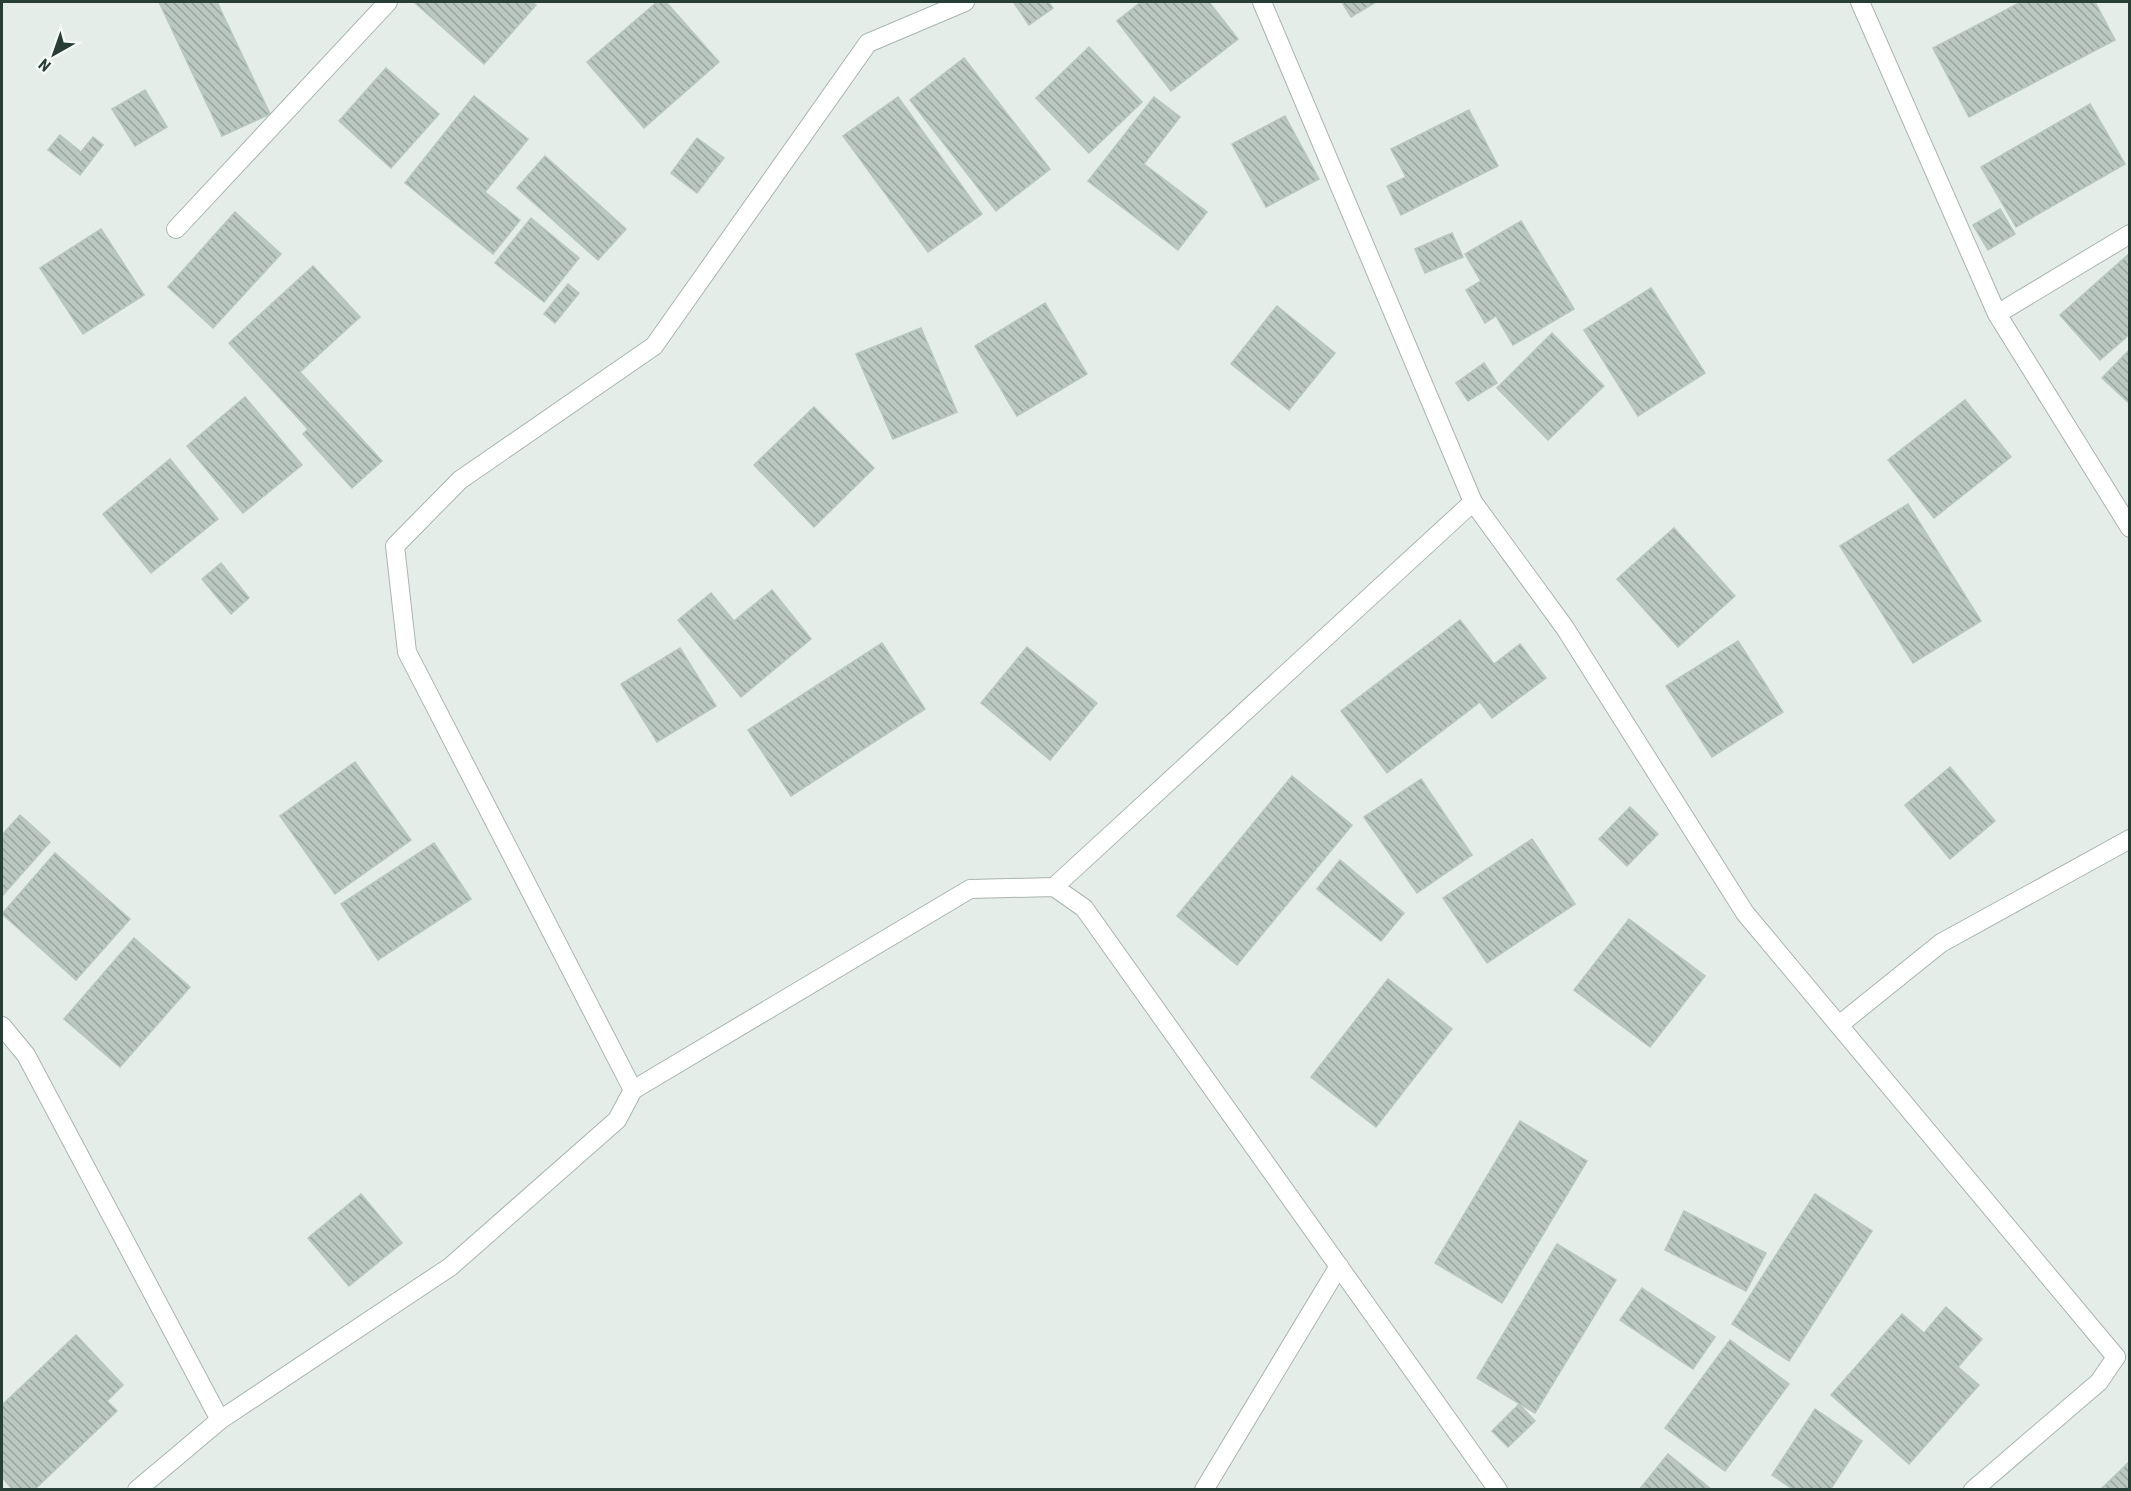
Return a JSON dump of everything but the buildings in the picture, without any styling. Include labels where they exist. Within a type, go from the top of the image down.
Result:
[{"type":"street","points":[[176,229],[388,2]]},
{"type":"street","points":[[633,1090],[407,652],[395,546],[460,480],[654,346],[868,43],[964,2]]},
{"type":"street","points":[[1262,2],[1473,502],[1565,628],[1745,913],[2123,1356],[2099,1382],[1973,1490]]},
{"type":"street","points":[[1860,2],[1997,315],[2130,528]]},
{"type":"street","points":[[1997,315],[2130,234]]},
{"type":"street","points":[[1054,887],[1473,502]]},
{"type":"street","points":[[1839,1025],[1941,943],[2130,839]]},
{"type":"street","points":[[137,1490],[220,1420],[450,1267],[617,1120],[633,1090],[970,889],[1054,887],[1084,908],[1498,1490]]},
{"type":"street","points":[[2,1026],[26,1055],[220,1420]]},
{"type":"street","points":[[1204,1490],[1339,1266]]}]
